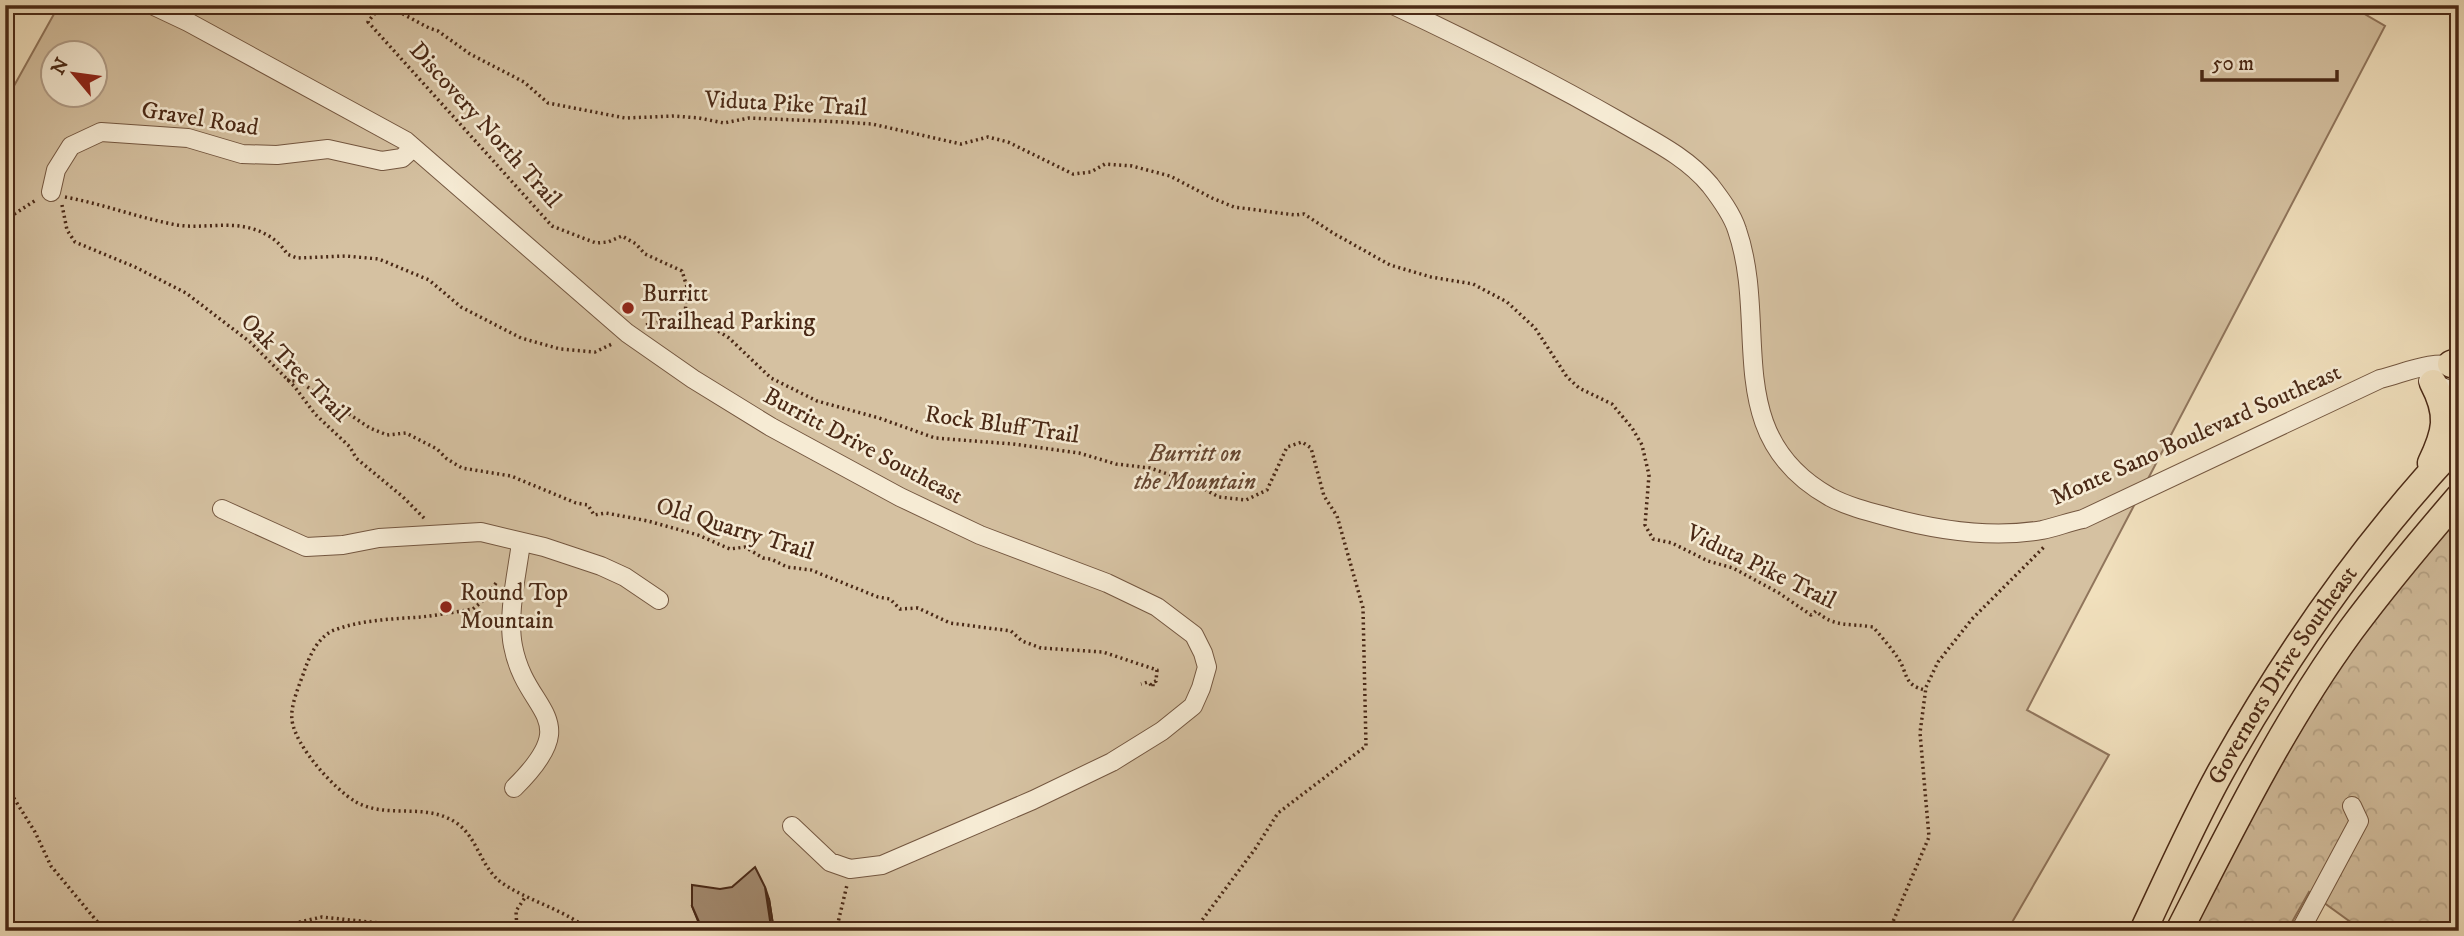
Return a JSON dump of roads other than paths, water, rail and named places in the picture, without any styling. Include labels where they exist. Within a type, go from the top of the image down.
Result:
[{"type":"highway","points":[[2421,482],[2444,430],[2450,369]]},
{"type":"highway","name":"Governors Drive Southeast","points":[[2143,931],[2219,776],[2283,665],[2323,607],[2421,482],[2459,442]]},
{"type":"highway","name":"Governors Drive Southeast","points":[[2179,931],[2283,737],[2350,631],[2459,497]]},
{"type":"street","name":"Burritt Drive Southeast","points":[[152,5],[406,142],[628,333],[693,379],[771,427],[900,497],[980,535],[1107,583],[1157,607],[1194,635],[1203,653],[1206,667],[1193,706],[1152,737],[1112,762],[1033,800],[883,865],[850,869],[830,862],[792,826]]},
{"type":"street","name":"Monte Sano Boulevard Southeast","points":[[1393,5],[1553,83],[1684,159],[1709,184],[1737,228],[1744,253],[1753,378],[1767,432],[1791,468],[1831,498],[1854,507],[1948,531],[1998,533],[2042,530],[2083,519],[2380,379],[2422,366],[2450,369]]},
{"type":"street","name":"Gravel Road","points":[[56,194],[56,170],[71,146],[101,132],[188,138],[242,153],[277,155],[328,149],[382,161],[402,158],[413,148]]},
{"type":"street","points":[[2401,374],[2450,369],[2459,394]]},
{"type":"street","points":[[222,509],[306,547],[343,545],[379,538],[481,533],[544,547],[601,566],[625,577],[659,600]]},
{"type":"street","points":[[514,788],[535,768],[547,745],[549,721],[517,663],[512,643],[521,543]]},
{"type":"street","points":[[2300,931],[2359,821],[2352,806]]},
{"type":"place","name":"Burritt Trailhead Parking","points":[[628,308]]},
{"type":"place","name":"Round Top Mountain","points":[[446,607]]},
{"type":"park label","name":"Burritt on the Mountain","points":[[1195,468]]}]
